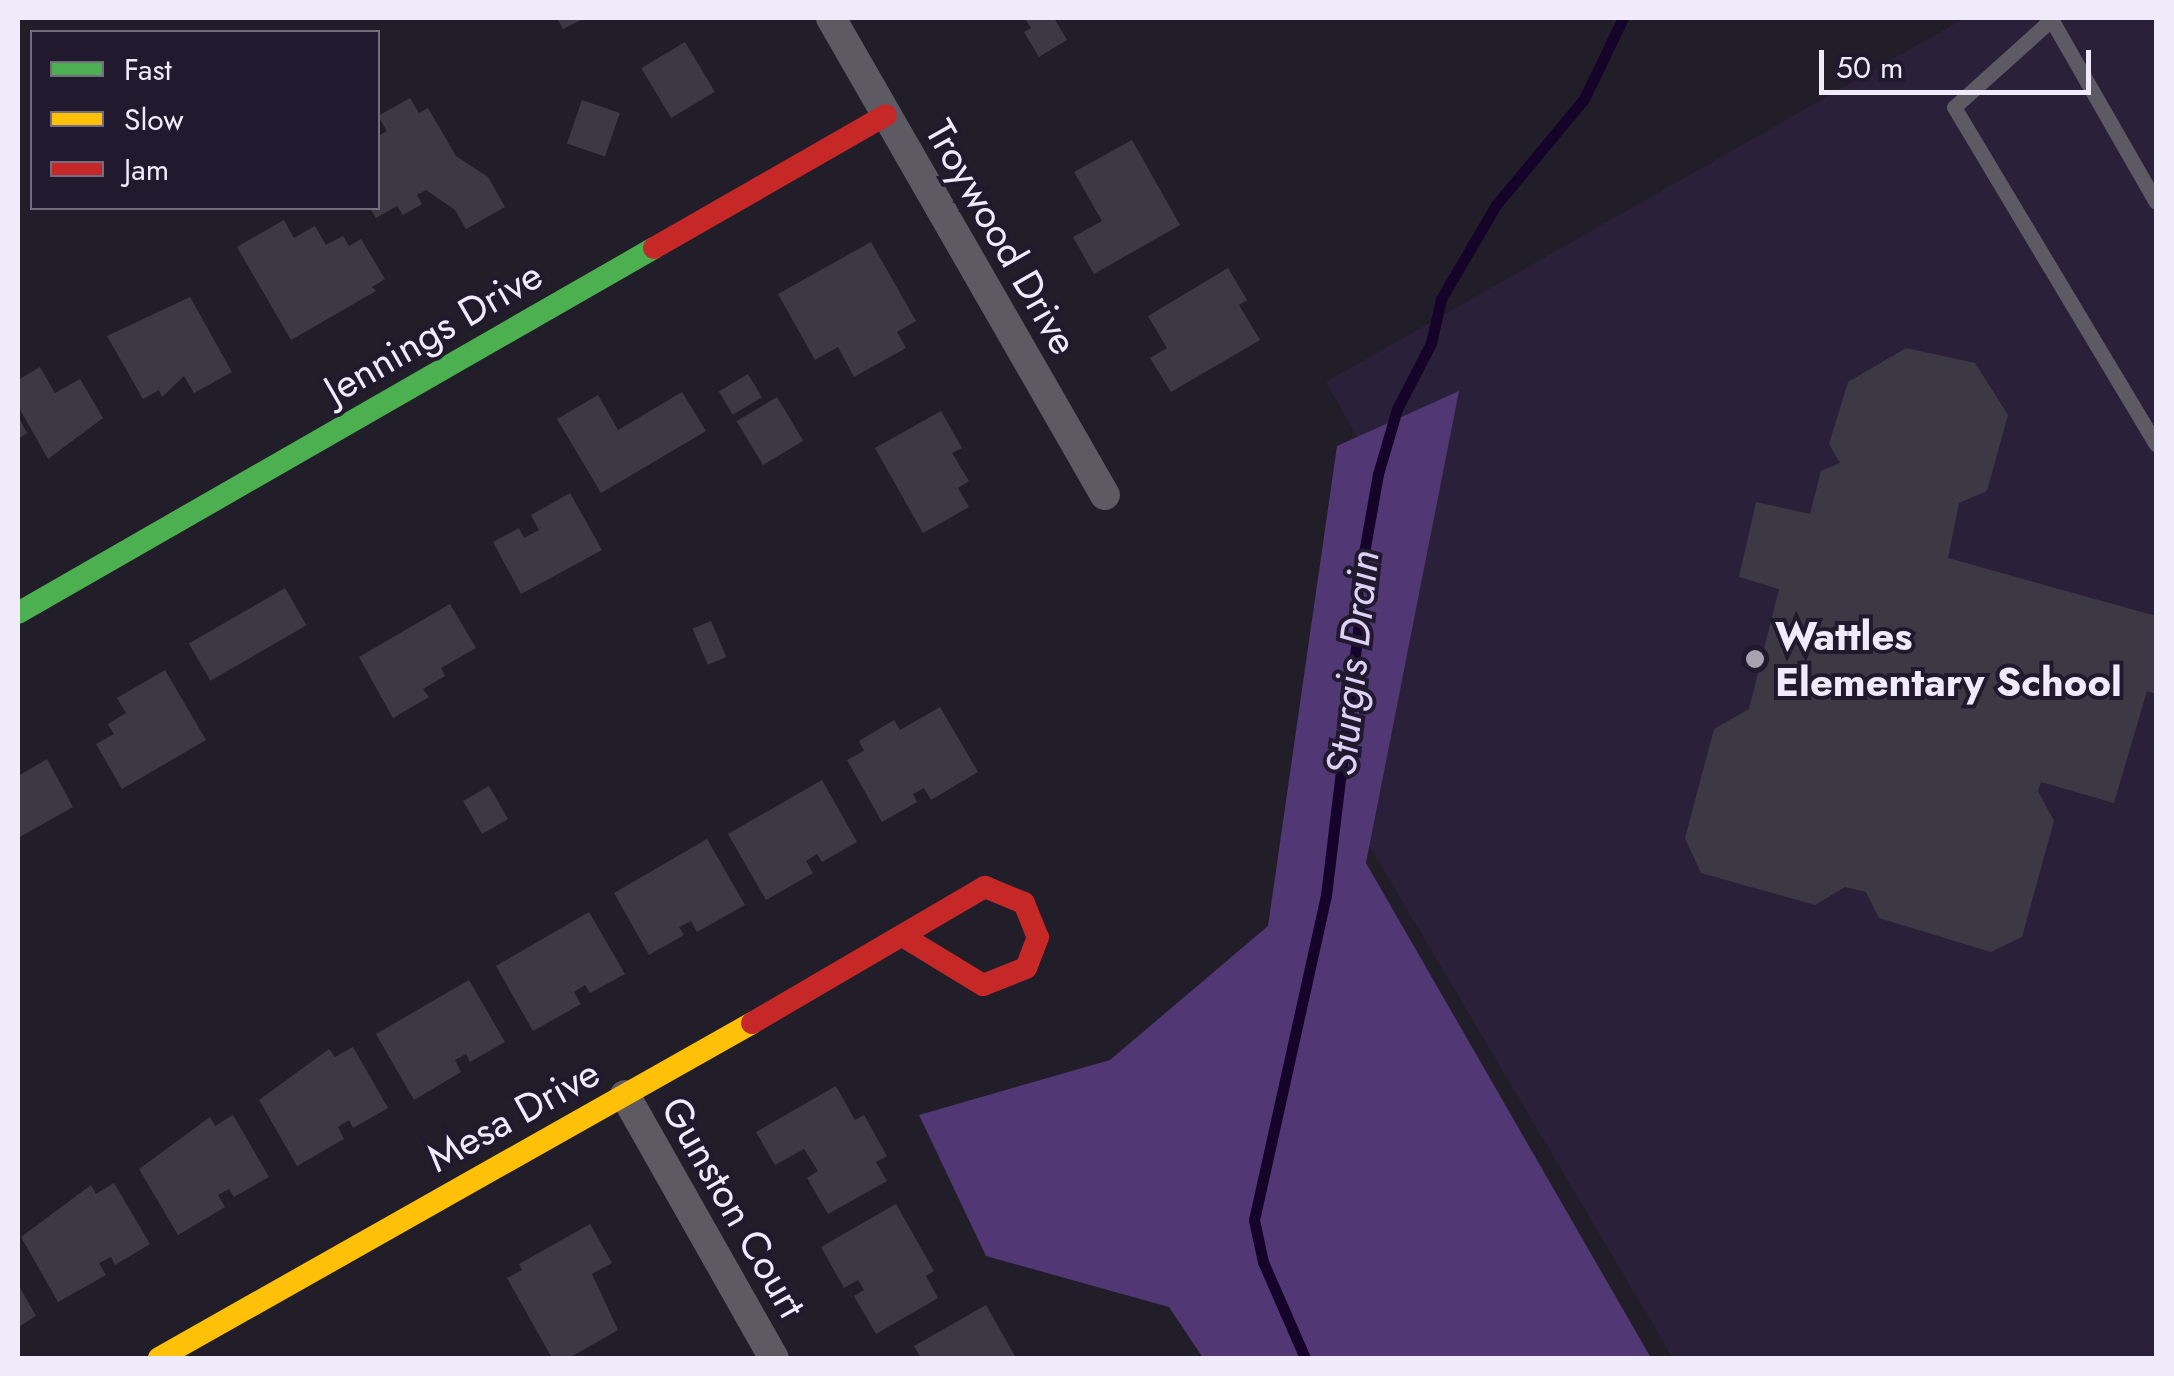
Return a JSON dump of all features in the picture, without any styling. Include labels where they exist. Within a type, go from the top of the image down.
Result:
[{"type":"street","name":"Troywood Drive","points":[[831,18],[1105,495]]},
{"type":"street","name":"Jennings Drive","points":[[18,613],[886,116]]},
{"type":"street","name":"Mesa Drive","points":[[159,1358],[904,937],[964,894],[985,887],[1024,902],[1038,937],[1026,968],[983,986],[904,937]]},
{"type":"street","name":"Gunston Court","points":[[625,1095],[774,1358]]},
{"type":"lane","points":[[2156,202],[2052,18],[1954,107],[2156,444]]},
{"type":"shaded area","name":"Wattles Elementary School","points":[[1965,18],[2156,18],[2156,1358],[1673,1358],[1337,791],[1381,480],[1326,382]]},
{"type":"shaded area","points":[[1459,391],[1366,863],[1651,1358],[1203,1358],[1169,1307],[986,1256],[919,1115],[1110,1060],[1268,926],[1337,446]]},
{"type":"building","points":[[557,18],[585,18],[563,29]]},
{"type":"building","points":[[1025,18],[1054,18],[1067,40],[1039,57],[1024,32],[1031,28]]},
{"type":"building","points":[[685,42],[715,92],[671,118],[641,68]]},
{"type":"building","points":[[410,98],[419,113],[428,108],[456,156],[488,177],[505,207],[466,229],[455,210],[426,190],[417,195],[422,204],[403,215],[397,206],[376,218],[371,210],[380,210],[380,135],[387,131],[380,115]]},
{"type":"building","points":[[582,100],[620,113],[605,157],[567,143]]},
{"type":"building","points":[[1132,140],[1180,225],[1094,274],[1073,237],[1102,221],[1074,172]]},
{"type":"building","points":[[284,220],[294,238],[315,226],[326,245],[343,236],[349,246],[361,239],[385,279],[372,287],[376,291],[291,340],[237,247]]},
{"type":"building","points":[[871,242],[916,321],[897,332],[906,348],[854,377],[838,347],[815,360],[778,294]]},
{"type":"building","points":[[1228,268],[1247,300],[1239,305],[1260,340],[1171,392],[1150,358],[1167,348],[1148,316]]},
{"type":"building","points":[[190,297],[232,372],[194,393],[184,376],[162,397],[159,390],[143,399],[107,336]]},
{"type":"building","points":[[1906,348],[1975,363],[2008,415],[1987,491],[1959,503],[1948,558],[2156,616],[2156,694],[2147,691],[2114,803],[2041,782],[2038,791],[2054,821],[2022,937],[1991,952],[1879,918],[1866,892],[1845,887],[1815,905],[1701,873],[1685,838],[1714,729],[1749,709],[1779,589],[1739,577],[1756,502],[1810,514],[1821,471],[1840,463],[1829,444],[1848,382]]},
{"type":"building","points":[[40,367],[55,393],[80,379],[103,418],[48,459],[18,406],[18,380]]},
{"type":"building","points":[[748,374],[762,397],[733,415],[719,392]]},
{"type":"building","points":[[682,392],[706,431],[601,493],[557,419],[598,395],[618,430]]},
{"type":"building","points":[[777,397],[803,441],[763,465],[737,421]]},
{"type":"building","points":[[941,411],[962,448],[952,453],[969,481],[958,488],[969,507],[923,533],[875,448]]},
{"type":"building","points":[[18,416],[27,433],[18,439]]},
{"type":"building","points":[[570,493],[602,550],[521,594],[493,542],[519,528],[524,538],[539,530],[531,515]]},
{"type":"building","points":[[285,588],[306,625],[210,681],[189,644]]},
{"type":"building","points":[[450,604],[476,648],[441,668],[445,676],[423,689],[429,697],[393,718],[359,657]]},
{"type":"building","points":[[711,621],[726,657],[708,665],[693,629]]},
{"type":"building","points":[[165,670],[206,740],[122,789],[96,744],[114,734],[108,724],[126,713],[117,698]]},
{"type":"building","points":[[940,707],[978,772],[931,800],[924,788],[913,794],[917,802],[882,822],[847,760],[864,751],[859,741],[894,720],[900,730]]},
{"type":"building","points":[[47,759],[73,807],[18,838],[18,776]]},
{"type":"building","points":[[822,780],[857,842],[822,862],[817,854],[806,861],[813,873],[766,900],[728,834]]},
{"type":"building","points":[[489,786],[508,819],[482,834],[463,801]]},
{"type":"building","points":[[707,839],[745,905],[697,932],[691,921],[679,927],[684,935],[649,955],[614,893]]},
{"type":"building","points":[[589,912],[625,974],[590,993],[585,985],[574,992],[581,1004],[533,1031],[496,966]]},
{"type":"building","points":[[469,980],[505,1042],[470,1062],[466,1054],[455,1060],[461,1072],[414,1100],[376,1034]]},
{"type":"building","points":[[353,1047],[388,1108],[353,1128],[349,1120],[338,1127],[344,1139],[297,1166],[259,1100],[329,1049],[335,1057]]},
{"type":"building","points":[[836,1086],[855,1120],[864,1115],[887,1156],[876,1162],[887,1181],[828,1214],[807,1178],[818,1171],[804,1149],[775,1165],[756,1132]]},
{"type":"building","points":[[233,1115],[269,1177],[234,1197],[229,1189],[218,1195],[225,1207],[178,1235],[139,1169],[210,1117],[215,1126]]},
{"type":"building","points":[[114,1183],[150,1244],[115,1265],[111,1257],[99,1263],[106,1275],[58,1302],[21,1237],[91,1185],[96,1194]]},
{"type":"building","points":[[896,1204],[934,1271],[926,1276],[938,1298],[876,1334],[854,1296],[864,1290],[858,1280],[844,1288],[821,1247]]},
{"type":"building","points":[[590,1224],[612,1263],[592,1274],[618,1330],[569,1358],[552,1358],[507,1278],[522,1270],[519,1264]]},
{"type":"building","points":[[18,1284],[36,1316],[18,1327]]},
{"type":"building","points":[[986,1305],[1016,1358],[921,1358],[914,1346]]},
{"type":"waterway","name":"Sturgis Drain","points":[[1305,1358],[1263,1262],[1254,1220],[1326,895],[1360,616],[1357,592],[1378,474],[1397,409],[1431,343],[1441,299],[1496,205],[1584,99],[1623,18]]},
{"type":"traffic: fast","points":[[18,613],[654,248]]},
{"type":"traffic: slow","points":[[159,1358],[752,1023]]},
{"type":"traffic: jam","points":[[654,248],[886,115]]},
{"type":"traffic: jam","points":[[752,1023],[985,887],[1024,903],[1038,937],[1026,968],[983,985],[904,937]]},
{"type":"place","name":"Wattles Elementary School","points":[[1755,659]]}]
